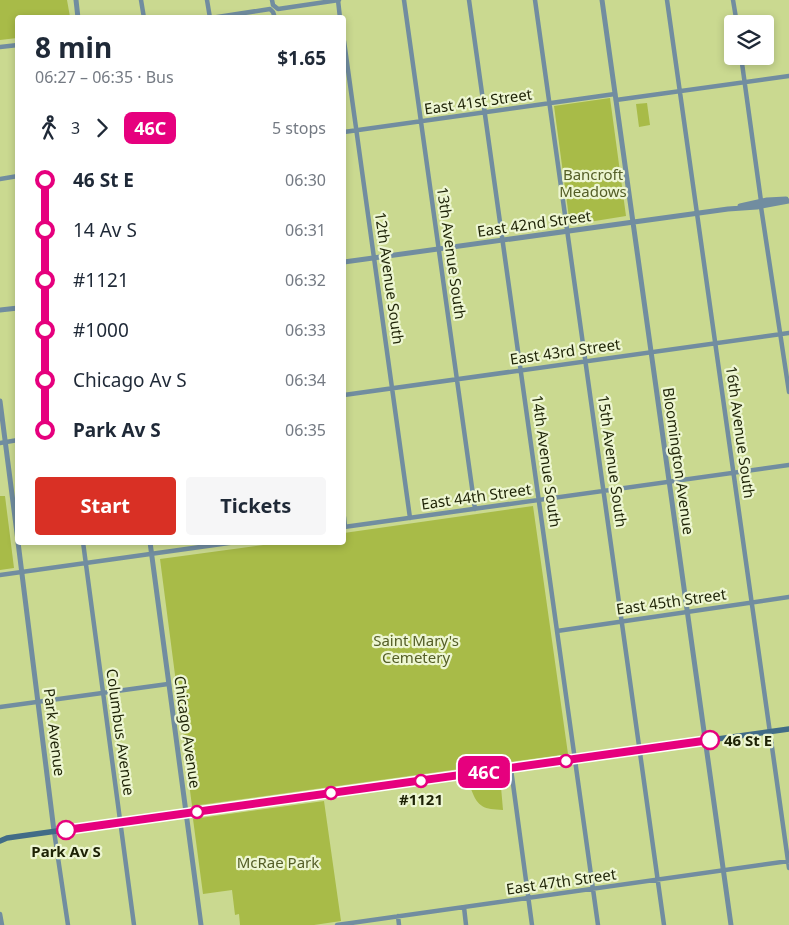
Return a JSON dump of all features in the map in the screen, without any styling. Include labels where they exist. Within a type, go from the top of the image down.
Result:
[{"type":"main road","points":[[0,841],[7,838],[54,831],[789,729]]},
{"type":"main road","points":[[0,837],[7,838]]},
{"type":"street","points":[[76,0],[78,15]]},
{"type":"street","points":[[141,0],[144,15]]},
{"type":"street","points":[[207,0],[210,15]]},
{"type":"street","points":[[272,2],[278,8],[338,0],[340,15]]},
{"type":"street","name":"13th Avenue South","points":[[404,0],[475,509]]},
{"type":"street","name":"14th Avenue South","points":[[469,0],[504,240],[598,925]]},
{"type":"street","name":"15th Avenue South","points":[[535,0],[664,925]]},
{"type":"street","name":"Bloomington Avenue","points":[[602,0],[731,925]]},
{"type":"street","name":"16th Avenue South","points":[[667,0],[789,868]]},
{"type":"street","points":[[733,0],[736,15]]},
{"type":"street","points":[[230,15],[270,9],[273,15]]},
{"type":"street","points":[[0,47],[15,46]]},
{"type":"street","name":"12th Avenue South","points":[[346,57],[410,518]]},
{"type":"street","points":[[742,65],[789,392]]},
{"type":"street","points":[[616,100],[789,76]]},
{"type":"street","name":"East 41st Street","points":[[346,132],[615,94]]},
{"type":"street","points":[[0,179],[15,176]]},
{"type":"street","name":"East 42nd Street","points":[[346,262],[789,200]]},
{"type":"street","points":[[0,310],[15,308]]},
{"type":"street","name":"East 43rd Street","points":[[346,395],[789,332]]},
{"type":"street","name":"Park Avenue","points":[[0,401],[3,442],[15,522]]},
{"type":"street","name":"East 44th Street","points":[[346,527],[789,465]]},
{"type":"street","name":"Park Avenue","points":[[18,545],[54,831],[68,925]]},
{"type":"street","name":"Columbus Avenue","points":[[84,545],[134,925]]},
{"type":"street","name":"Chicago Avenue","points":[[150,545],[201,925]]},
{"type":"street","points":[[0,575],[210,545]]},
{"type":"street","name":"East 45th Street","points":[[557,631],[789,597]]},
{"type":"street","points":[[0,707],[168,684]]},
{"type":"street","points":[[510,769],[532,925]]},
{"type":"street","name":"East 47th Street","points":[[337,925],[789,861]]},
{"type":"street","points":[[464,907],[466,925]]},
{"type":"street","points":[[0,914],[2,925]]},
{"type":"street","points":[[398,916],[399,925]]},
{"type":"green space","points":[[0,0],[67,0],[70,15],[15,15],[15,38],[0,40]]},
{"type":"green space","name":"Bancroft Meadows","points":[[610,98],[626,216],[570,225],[554,106]]},
{"type":"green space","points":[[647,103],[650,125],[639,127],[636,104]]},
{"type":"green space","points":[[0,496],[5,496],[14,568],[0,570]]},
{"type":"green space","name":"Saint Mary's Cemetery","points":[[533,506],[568,754],[192,806],[160,559],[263,545],[346,545],[346,533]]},
{"type":"green space","points":[[497,785],[501,787],[503,810],[482,806],[476,800],[471,789]]},
{"type":"green space","name":"McRae Park","points":[[324,801],[341,921],[314,925],[240,925],[239,914],[235,915],[232,890],[203,894],[193,819]]},
{"type":"bus line","name":"46C","points":[[66,830],[710,740]]},
{"type":"place","name":"46 St E","points":[[710,740]]},
{"type":"place","name":"#1121","points":[[421,781]]},
{"type":"place","name":"Park Av S","points":[[66,830]]}]
